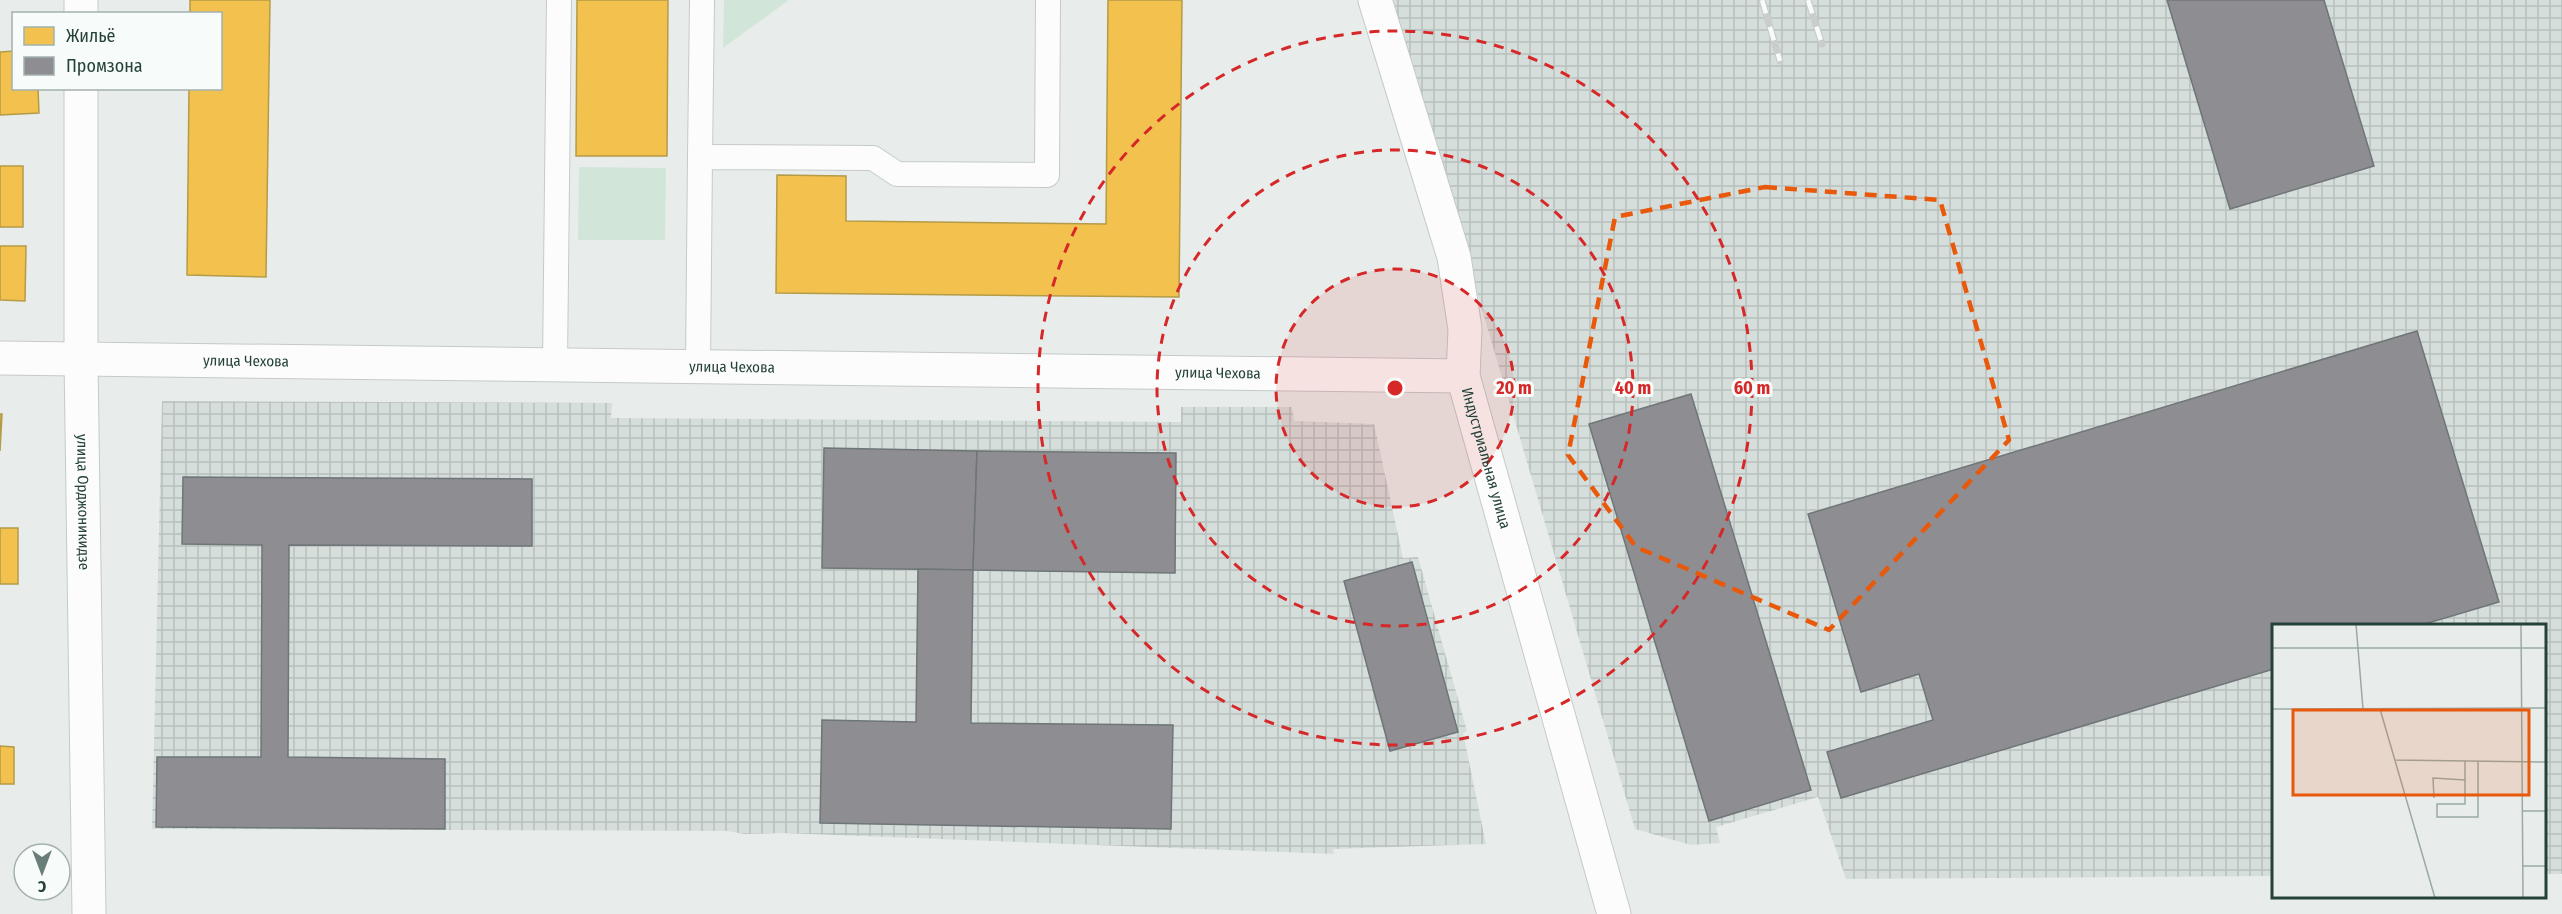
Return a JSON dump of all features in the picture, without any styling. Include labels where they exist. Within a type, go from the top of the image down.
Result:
[{"type":"street","name":"Индустриальная улица","points":[[1375,0],[1454,257],[1465,329],[1463,376],[1614,914]]},
{"type":"street","name":"улица Орджоникидзе","points":[[81,90],[81,359],[89,914]]},
{"type":"street","name":"улица Чехова","points":[[0,358],[1463,376]]},
{"type":"lane","points":[[555,365],[558,0]]},
{"type":"lane","points":[[698,366],[702,0]]},
{"type":"lane","points":[[700,157],[873,158],[897,174],[1047,175],[1048,0]]},
{"type":"highlighted area","points":[[1765,187],[1940,200],[2009,440],[1829,630],[1636,547],[1568,455],[1615,217]]},
{"type":"shaded area","points":[[1391,0],[2562,0],[2562,874],[2547,874],[2547,624],[2272,624],[2272,876],[1846,879],[1818,797],[1716,827],[1720,843],[1691,845],[1635,829]]},
{"type":"shaded area","points":[[162,401],[612,403],[611,418],[1181,422],[1181,407],[1292,407],[1294,421],[1374,424],[1403,558],[1418,557],[1467,731],[1463,733],[1486,844],[1333,849],[1334,854],[783,833],[744,834],[727,831],[152,829]]},
{"type":"green space","points":[[724,0],[789,0],[723,48]]},
{"type":"green space","points":[[579,167],[666,168],[665,240],[578,240]]},
{"type":"building: Жильё","points":[[190,0],[270,0],[266,277],[187,275],[189,90],[222,90],[222,12],[190,12]]},
{"type":"building: Жильё","points":[[577,0],[668,0],[667,156],[576,156]]},
{"type":"building: Жильё","points":[[1108,0],[1182,0],[1179,297],[776,293],[777,175],[846,176],[846,221],[1106,224]]},
{"type":"building: Жильё","points":[[12,51],[12,90],[38,90],[39,113],[0,115],[0,52]]},
{"type":"building: Жильё","points":[[0,166],[23,166],[23,227],[0,227]]},
{"type":"building: Жильё","points":[[0,246],[26,246],[25,301],[0,300]]},
{"type":"building: Жильё","points":[[0,414],[2,414],[0,451]]},
{"type":"building: Жильё","points":[[0,528],[18,528],[18,584],[0,584]]},
{"type":"building: Жильё","points":[[0,746],[14,747],[14,784],[0,784]]},
{"type":"building: Промзона","points":[[2167,0],[2324,0],[2374,166],[2230,209]]},
{"type":"building: Промзона","points":[[2417,331],[2499,602],[2425,624],[2272,624],[2272,670],[1841,798],[1827,752],[1933,720],[1919,674],[1861,692],[1808,514]]},
{"type":"building: Промзона","points":[[1691,394],[1811,790],[1709,821],[1589,424]]},
{"type":"building: Промзона","points":[[824,448],[977,451],[973,570],[822,568]]},
{"type":"building: Промзона","points":[[977,451],[1176,453],[1175,573],[973,570]]},
{"type":"building: Промзона","points":[[183,477],[532,479],[532,546],[289,545],[288,757],[445,759],[445,829],[156,827],[157,757],[261,757],[262,545],[182,544]]},
{"type":"building: Промзона","points":[[1412,562],[1458,732],[1390,751],[1344,581]]},
{"type":"building: Промзона","points":[[918,569],[973,570],[971,723],[1173,725],[1171,829],[820,823],[822,720],[916,722]]},
{"type":"railway","points":[[1762,0],[1780,61]]},
{"type":"railway","points":[[1808,0],[1822,44]]}]
